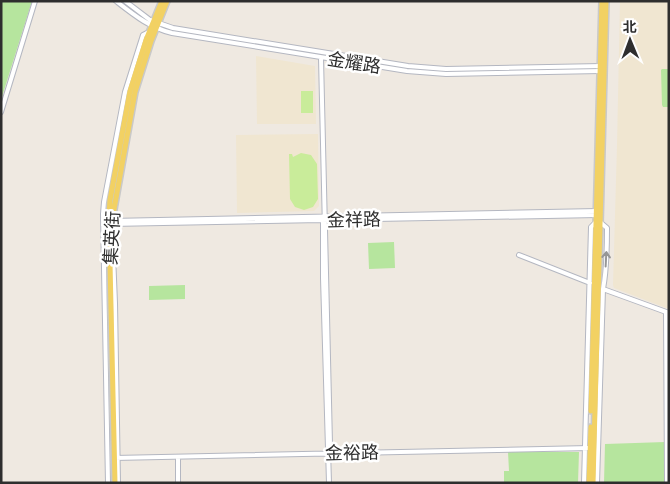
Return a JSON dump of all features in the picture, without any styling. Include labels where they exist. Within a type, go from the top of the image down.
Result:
[{"type":"main road","name":"集英街","points":[[154,26],[162,1]]},
{"type":"main road","name":"集英街","points":[[115,483],[110,200],[130,91],[138,64],[167,1]]},
{"type":"main road","points":[[593,483],[602,1]]},
{"type":"main road","points":[[602,68],[606,1]]},
{"type":"main road","name":"集英街","points":[[110,223],[115,483]]},
{"type":"main road","points":[[589,483],[588,448],[596,286]]},
{"type":"street","points":[[1,112],[35,1]]},
{"type":"street","name":"金耀路","points":[[116,1],[139,19],[172,33],[407,71],[437,74],[602,68]]},
{"type":"street","name":"金耀路","points":[[124,1],[154,26],[340,56],[419,67],[602,68]]},
{"type":"street","points":[[108,483],[104,202],[124,92],[143,35],[154,26]]},
{"type":"street","points":[[321,58],[324,316],[329,483]]},
{"type":"street","name":"金祥路","points":[[110,223],[598,213]]},
{"type":"street","points":[[597,483],[596,286],[606,273],[607,228],[598,222]]},
{"type":"street","points":[[519,255],[667,313],[667,483]]},
{"type":"street","points":[[584,483],[588,448]]},
{"type":"street","name":"金裕路","points":[[116,458],[588,448]]},
{"type":"street","points":[[178,457],[178,483]]},
{"type":"shaded area","points":[[620,1],[669,1],[669,309],[614,288],[613,285]]},
{"type":"shaded area","points":[[256,56],[315,66],[316,124],[257,124]]},
{"type":"shaded area","points":[[318,134],[319,206],[314,211],[237,213],[236,135]]},
{"type":"green space","points":[[1,1],[32,1],[1,100]]},
{"type":"green space","points":[[662,69],[669,69],[669,107],[663,107],[662,105]]},
{"type":"green space","points":[[301,91],[313,91],[313,113],[301,113]]},
{"type":"green space","points":[[301,153],[311,155],[317,164],[318,199],[313,207],[304,210],[295,207],[290,199],[289,154],[292,154],[293,157]]},
{"type":"green space","points":[[394,242],[395,268],[369,269],[368,243]]},
{"type":"green space","points":[[185,285],[185,299],[149,300],[149,286]]},
{"type":"green space","points":[[665,442],[665,483],[604,483],[605,444]]},
{"type":"green space","points":[[508,452],[579,452],[578,483],[504,483],[504,471],[509,471]]}]
